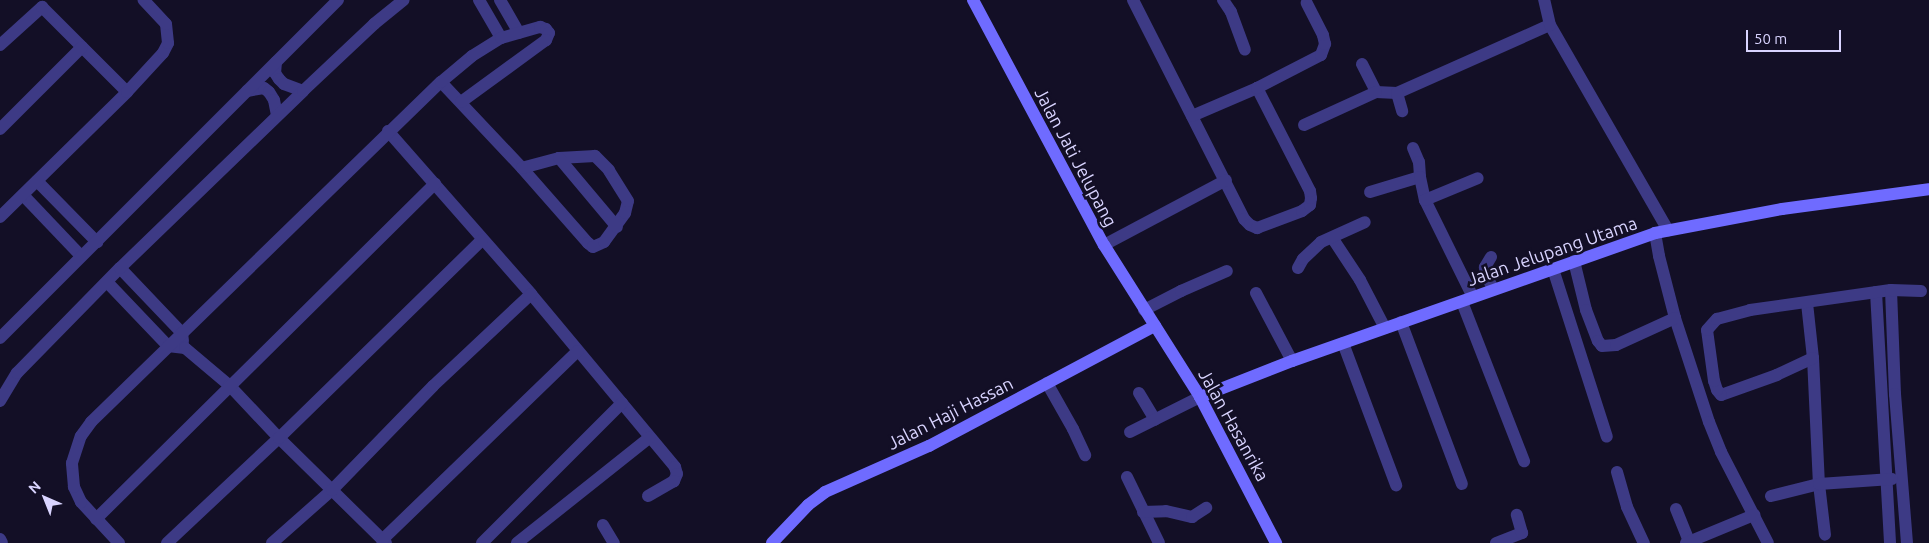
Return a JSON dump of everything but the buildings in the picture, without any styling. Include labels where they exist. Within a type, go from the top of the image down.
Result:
[{"type":"street","points":[[0,217],[127,92],[163,53],[168,43],[166,24],[144,0]]},
{"type":"street","points":[[0,338],[338,0]]},
{"type":"street","points":[[0,401],[17,373],[120,268],[374,24],[404,0]]},
{"type":"street","points":[[480,0],[501,38]]},
{"type":"street","points":[[500,0],[519,33]]},
{"type":"street","name":"Jalan Jati Jelupang","points":[[973,0],[1104,245],[1154,326]]},
{"type":"street","points":[[1133,0],[1226,180],[1244,219],[1256,228],[1302,210],[1310,204],[1310,191],[1257,88]]},
{"type":"street","points":[[1222,0],[1230,12],[1245,50]]},
{"type":"street","points":[[1544,0],[1550,25],[1668,230]]},
{"type":"street","points":[[1192,116],[1257,88],[1322,55],[1325,44],[1309,1]]},
{"type":"street","points":[[0,46],[42,7],[127,92]]},
{"type":"street","points":[[1304,125],[1376,92],[1397,93],[1550,25]]},
{"type":"street","points":[[119,543],[81,502],[74,487],[72,462],[81,436],[91,422],[388,131],[441,82],[472,56],[501,38],[540,27],[546,29],[549,36],[461,102]]},
{"type":"street","points":[[0,129],[82,47]]},
{"type":"street","points":[[276,62],[276,74],[279,79],[303,91]]},
{"type":"street","points":[[1362,64],[1376,92]]},
{"type":"street","points":[[441,82],[522,168],[588,244],[593,247],[604,242],[617,227],[625,213],[628,201],[609,170],[595,156],[559,158],[522,168]]},
{"type":"street","points":[[247,91],[264,88],[270,92],[274,100],[277,116]]},
{"type":"street","points":[[1397,93],[1402,110]]},
{"type":"street","points":[[388,131],[531,294],[674,467],[677,474],[674,482],[648,496]]},
{"type":"street","points":[[1413,148],[1419,162],[1425,200],[1467,299],[1524,461]]},
{"type":"street","points":[[559,158],[617,227]]},
{"type":"street","points":[[1370,192],[1420,177]]},
{"type":"street","points":[[1425,200],[1478,178]]},
{"type":"street","points":[[1104,245],[1226,180]]},
{"type":"street","points":[[37,181],[97,242]]},
{"type":"street","points":[[96,518],[229,385],[341,279],[435,184]]},
{"type":"street","name":"Jalan Jelupang Utama","points":[[1200,396],[1493,289],[1656,233],[1782,210],[1929,188]]},
{"type":"street","points":[[23,195],[82,256]]},
{"type":"street","points":[[1298,268],[1314,248],[1365,222]]},
{"type":"street","points":[[1656,233],[1659,256],[1674,318],[1712,429],[1721,452],[1768,543]]},
{"type":"street","points":[[1333,239],[1360,280],[1385,328]]},
{"type":"street","points":[[168,543],[279,438],[482,240]]},
{"type":"street","points":[[1491,257],[1485,267],[1493,289]]},
{"type":"street","points":[[1574,261],[1586,310],[1598,341],[1602,346],[1616,345],[1674,318]]},
{"type":"street","points":[[120,268],[182,333],[185,348]]},
{"type":"street","points":[[1553,269],[1607,437]]},
{"type":"street","points":[[1144,310],[1227,271]]},
{"type":"street","points":[[107,282],[168,346],[185,348],[229,385],[279,438],[384,541],[578,351]]},
{"type":"street","points":[[1813,358],[1777,375],[1722,395],[1716,390],[1707,330],[1710,324],[1717,319],[1750,310],[1891,290],[1921,291]]},
{"type":"street","points":[[1891,290],[1895,394],[1907,543]]},
{"type":"street","points":[[1876,292],[1890,543]]},
{"type":"street","points":[[1256,293],[1292,361]]},
{"type":"street","points":[[278,541],[332,490],[434,386],[531,294]]},
{"type":"street","points":[[1807,303],[1813,358],[1819,484],[1825,536]]},
{"type":"street","points":[[1401,322],[1462,484]]},
{"type":"street","name":"Jalan Haji Hassan","points":[[772,543],[808,505],[840,483],[909,456],[1154,326]]},
{"type":"street","name":"Jalan Hasanrika","points":[[1154,326],[1200,396],[1276,543]]},
{"type":"street","points":[[1343,343],[1396,485]]},
{"type":"street","points":[[1047,383],[1073,429],[1084,455]]},
{"type":"street","points":[[1139,393],[1155,420]]},
{"type":"street","points":[[1130,432],[1200,396]]},
{"type":"street","points":[[482,543],[622,403]]},
{"type":"street","points":[[517,543],[649,438]]},
{"type":"street","points":[[1617,472],[1627,507],[1644,543]]},
{"type":"street","points":[[1127,477],[1159,543]]},
{"type":"street","points":[[1771,496],[1819,484],[1886,481],[1902,478]]},
{"type":"street","points":[[1143,512],[1166,511],[1192,517],[1206,508]]},
{"type":"street","points":[[1676,509],[1688,543],[1754,516]]},
{"type":"street","points":[[1496,543],[1523,538],[1517,515]]},
{"type":"street","points":[[603,525],[612,542]]},
{"type":"street","points":[[0,539],[2,543]]}]
